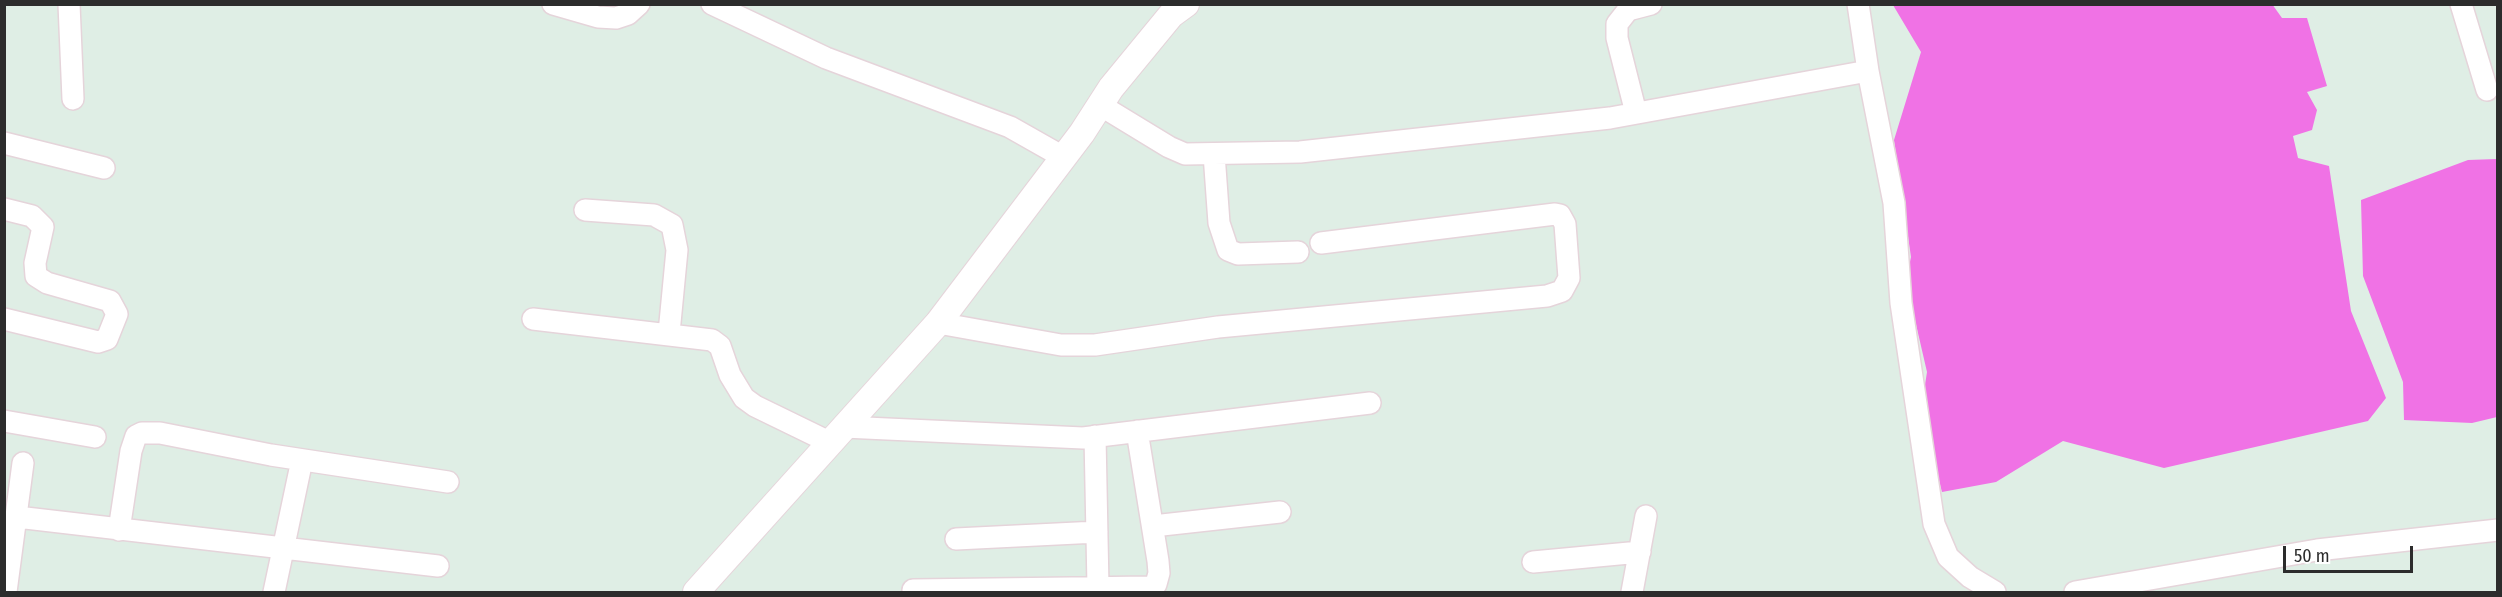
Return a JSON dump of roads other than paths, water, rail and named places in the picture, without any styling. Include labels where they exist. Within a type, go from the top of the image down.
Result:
[{"type":"street","points":[[69,4],[73,99]]},
{"type":"street","points":[[553,4],[598,17],[616,18],[628,14],[639,4]]},
{"type":"street","points":[[712,4],[826,58],[1010,128],[1063,157]]},
{"type":"street","points":[[696,592],[938,323],[1100,105],[1171,15],[1186,4]]},
{"type":"street","points":[[1636,113],[1617,38],[1617,24],[1628,10],[1651,4]]},
{"type":"street","points":[[1858,4],[1868,71],[1894,203],[1901,303],[1934,524],[1948,557],[1970,577],[1995,592]]},
{"type":"street","points":[[2461,4],[2487,90]]},
{"type":"street","points":[[1100,105],[1169,147],[1185,154],[1300,152],[1636,113],[1868,71]]},
{"type":"street","points":[[4,143],[104,168]]},
{"type":"street","points":[[1214,154],[1219,223],[1228,250],[1238,254],[1298,252]]},
{"type":"street","points":[[4,209],[32,216],[43,228],[35,263],[36,276],[47,283],[110,301],[117,314],[107,339],[99,342],[4,319]]},
{"type":"street","points":[[585,210],[654,216],[672,225],[676,250],[669,333]]},
{"type":"street","points":[[938,323],[1062,345],[1095,345],[1218,327],[1547,296],[1562,291],[1569,278],[1564,224],[1560,215],[1555,214],[1321,243]]},
{"type":"street","points":[[533,319],[669,333],[712,340],[720,346],[730,375],[744,398],[755,406],[838,435],[1095,436],[1370,403]]},
{"type":"street","points":[[4,421],[95,437]]},
{"type":"street","points":[[913,590],[1150,587],[1155,584],[1159,573],[1137,431]]},
{"type":"street","points":[[119,531],[131,451],[136,436],[142,433],[160,433],[302,460],[448,482]]},
{"type":"street","points":[[1095,436],[1098,587]]},
{"type":"street","points":[[274,592],[302,460]]},
{"type":"street","points":[[6,592],[23,463]]},
{"type":"street","points":[[1153,526],[1280,512]]},
{"type":"street","points":[[1632,592],[1646,516]]},
{"type":"street","points":[[17,517],[119,531],[438,566]]},
{"type":"street","points":[[2075,592],[2317,550],[2498,530]]},
{"type":"street","points":[[956,539],[1097,532]]},
{"type":"street","points":[[1533,562],[1640,552]]}]
